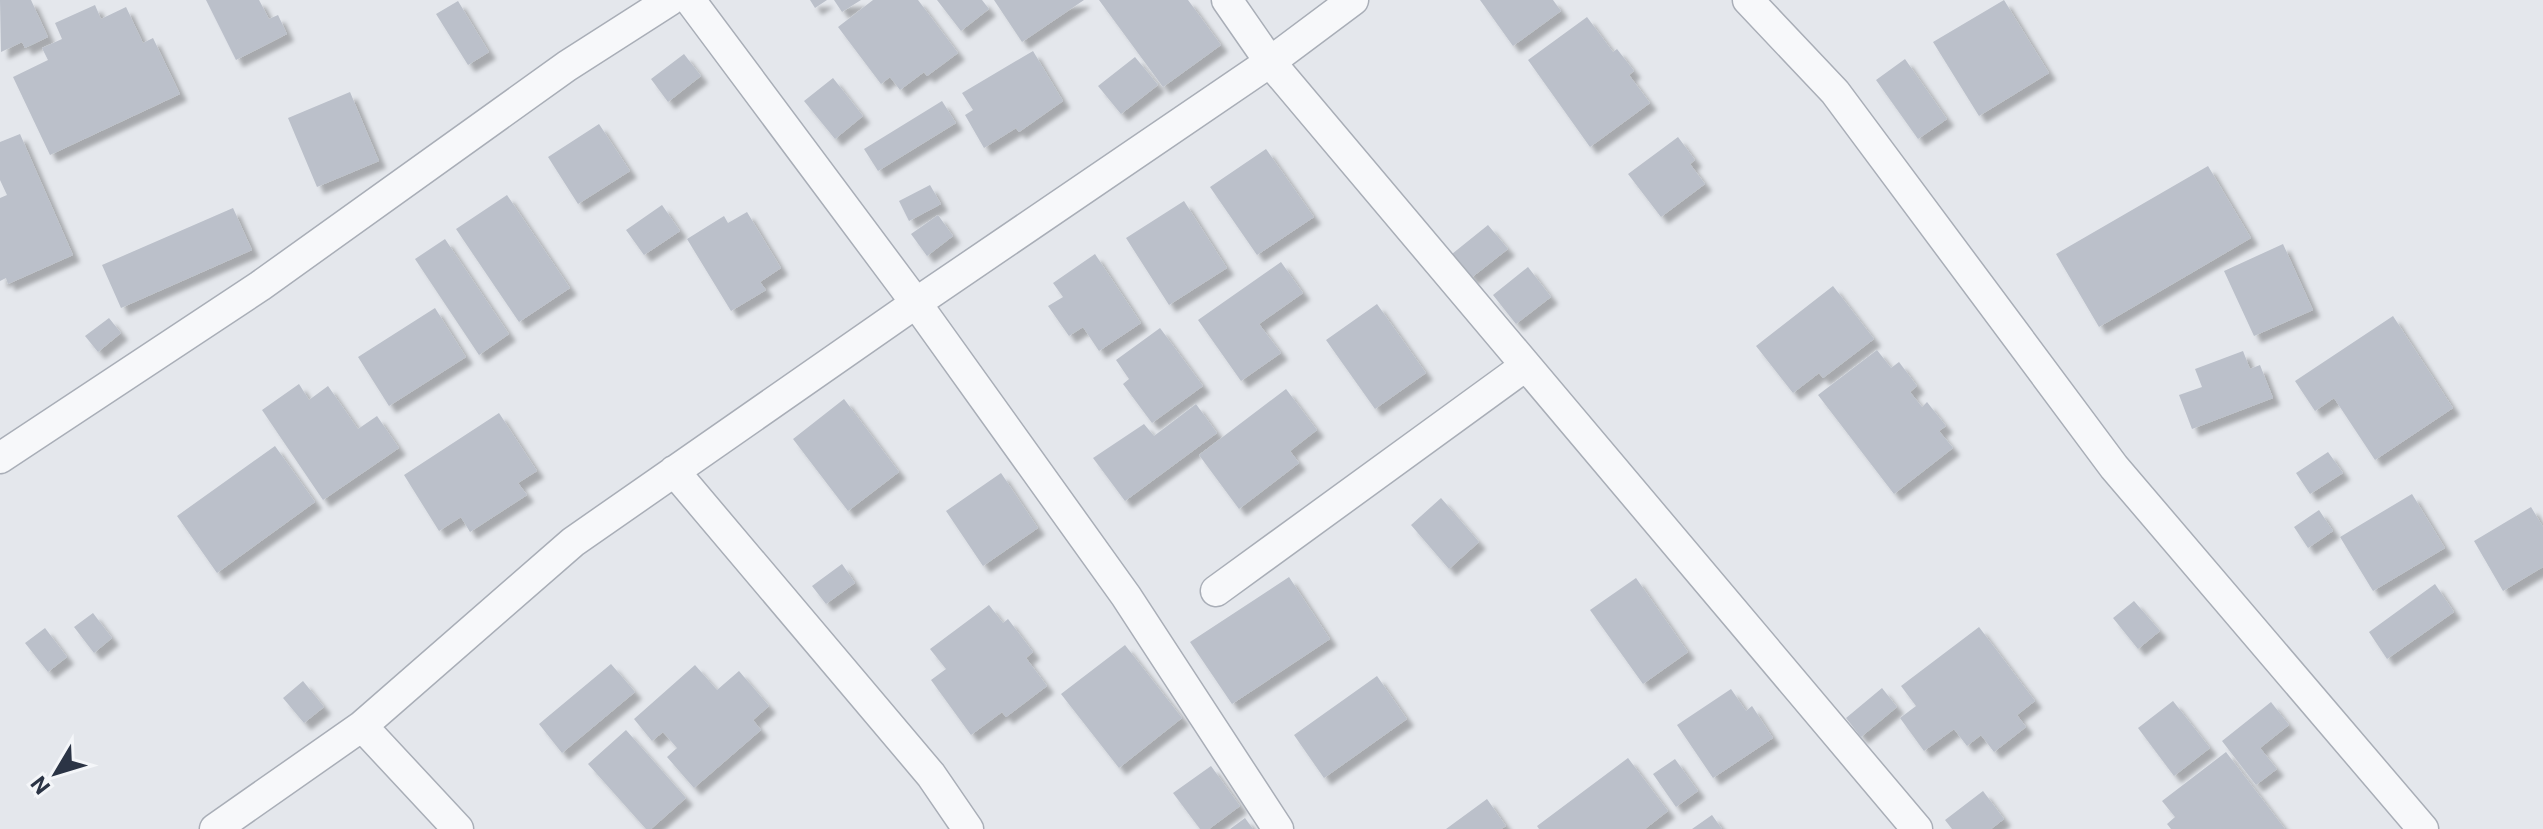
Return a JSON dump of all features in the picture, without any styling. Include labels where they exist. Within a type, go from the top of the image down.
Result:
[{"type":"street","points":[[0,458],[260,286],[567,66],[670,0]]},
{"type":"street","points":[[690,0],[916,303],[1126,596],[1278,829]]},
{"type":"street","points":[[1227,0],[1270,62],[1524,367],[1917,829]]},
{"type":"street","points":[[215,829],[362,726],[573,542],[1270,62],[1353,0]]},
{"type":"street","points":[[1748,0],[1835,92],[2114,467],[2423,829]]},
{"type":"street","points":[[1216,591],[1524,367]]},
{"type":"street","points":[[674,471],[931,775],[968,829]]},
{"type":"street","points":[[362,726],[458,829]]},
{"type":"building","points":[[0,0],[31,0],[48,37],[25,48],[22,42],[1,52]]},
{"type":"building","points":[[206,0],[259,0],[269,19],[278,15],[287,34],[236,60]]},
{"type":"building","points":[[810,0],[827,0],[815,8]]},
{"type":"building","points":[[834,0],[861,0],[842,12]]},
{"type":"building","points":[[873,0],[918,0],[958,53],[927,76],[924,72],[900,90],[890,77],[881,84],[838,27]]},
{"type":"building","points":[[937,0],[982,0],[989,9],[961,31]]},
{"type":"building","points":[[994,0],[1084,0],[1022,42]]},
{"type":"building","points":[[1099,0],[1188,0],[1221,45],[1163,87]]},
{"type":"building","points":[[1480,0],[1553,0],[1561,11],[1513,46]]},
{"type":"building","points":[[2004,0],[2049,73],[1979,116],[1933,42]]},
{"type":"building","points":[[458,1],[489,52],[468,65],[436,14]]},
{"type":"building","points":[[95,5],[101,19],[126,7],[143,43],[153,38],[180,94],[50,155],[13,77],[48,60],[42,48],[62,39],[55,23]]},
{"type":"building","points":[[1587,17],[1613,52],[1617,49],[1634,71],[1629,75],[1650,103],[1590,147],[1528,60]]},
{"type":"building","points":[[1033,51],[1063,101],[1019,132],[1016,128],[984,148],[965,115],[973,110],[962,93]]},
{"type":"building","points":[[684,54],[701,76],[668,102],[651,79]]},
{"type":"building","points":[[1135,57],[1158,85],[1121,114],[1098,86]]},
{"type":"building","points":[[1905,59],[1947,119],[1918,139],[1876,80]]},
{"type":"building","points":[[833,78],[863,116],[835,139],[804,101]]},
{"type":"building","points":[[350,92],[379,161],[317,187],[288,118]]},
{"type":"building","points":[[942,101],[956,123],[878,171],[864,149]]},
{"type":"building","points":[[599,124],[630,171],[578,204],[548,157]]},
{"type":"building","points":[[20,134],[73,255],[8,284],[6,278],[0,281],[0,198],[7,195],[0,180],[0,142]]},
{"type":"building","points":[[1678,137],[1695,160],[1690,164],[1705,184],[1661,217],[1628,174]]},
{"type":"building","points":[[1266,149],[1314,217],[1257,255],[1210,187]]},
{"type":"building","points":[[2208,166],[2251,238],[2099,327],[2056,254]]},
{"type":"building","points":[[930,185],[941,204],[909,221],[899,201]]},
{"type":"building","points":[[507,195],[570,288],[519,322],[456,229]]},
{"type":"building","points":[[1184,201],[1227,268],[1169,305],[1126,238]]},
{"type":"building","points":[[662,205],[680,231],[644,255],[626,230]]},
{"type":"building","points":[[233,208],[252,250],[121,308],[102,265]]},
{"type":"building","points":[[747,212],[781,268],[760,282],[766,290],[731,311],[687,239],[724,216],[728,223]]},
{"type":"building","points":[[938,215],[953,236],[927,256],[911,234]]},
{"type":"building","points":[[1488,225],[1508,249],[1471,278],[1452,254]]},
{"type":"building","points":[[445,239],[509,334],[479,355],[415,259]]},
{"type":"building","points":[[2283,244],[2313,310],[2254,336],[2224,271]]},
{"type":"building","points":[[1095,254],[1141,323],[1099,351],[1083,327],[1069,336],[1048,306],[1063,297],[1053,283]]},
{"type":"building","points":[[1281,262],[1303,293],[1259,324],[1281,353],[1241,381],[1198,320]]},
{"type":"building","points":[[1528,267],[1551,297],[1516,324],[1493,295]]},
{"type":"building","points":[[1833,286],[1874,339],[1823,378],[1819,373],[1793,393],[1756,346]]},
{"type":"building","points":[[1377,304],[1426,373],[1375,409],[1326,340]]},
{"type":"building","points":[[435,308],[466,357],[389,406],[358,357]]},
{"type":"building","points":[[2393,316],[2453,408],[2375,460],[2334,398],[2315,411],[2295,381]]},
{"type":"building","points":[[109,318],[121,333],[98,352],[85,336]]},
{"type":"building","points":[[1160,328],[1203,386],[1152,423],[1123,384],[1129,379],[1116,360]]},
{"type":"building","points":[[1877,350],[1891,368],[1899,362],[1917,386],[1910,392],[1922,407],[1927,402],[1946,426],[1939,431],[1953,448],[1894,494],[1818,395]]},
{"type":"building","points":[[2243,351],[2250,369],[2260,365],[2273,398],[2192,429],[2179,395],[2202,387],[2195,369]]},
{"type":"building","points":[[299,384],[309,400],[328,386],[358,429],[377,416],[399,448],[323,500],[262,410]]},
{"type":"building","points":[[1286,389],[1317,430],[1290,451],[1299,463],[1239,509],[1199,455]]},
{"type":"building","points":[[844,399],[899,472],[848,511],[793,439]]},
{"type":"building","points":[[1196,404],[1217,433],[1125,501],[1093,458],[1144,424],[1154,436]]},
{"type":"building","points":[[499,413],[537,471],[518,483],[527,495],[470,532],[461,517],[439,531],[404,475]]},
{"type":"building","points":[[275,446],[315,502],[217,573],[177,516]]},
{"type":"building","points":[[2328,452],[2343,473],[2310,494],[2296,473]]},
{"type":"building","points":[[1001,473],[1038,528],[983,566],[946,511]]},
{"type":"building","points":[[2412,494],[2445,548],[2373,591],[2340,537]]},
{"type":"building","points":[[1441,498],[1479,542],[1449,569],[1411,525]]},
{"type":"building","points":[[2531,507],[2543,527],[2543,567],[2503,591],[2474,541]]},
{"type":"building","points":[[2319,510],[2333,531],[2308,548],[2294,527]]},
{"type":"building","points":[[842,564],[855,583],[826,604],[812,586]]},
{"type":"building","points":[[1289,577],[1330,639],[1232,704],[1190,642]]},
{"type":"building","points":[[1636,578],[1688,652],[1643,684],[1590,610]]},
{"type":"building","points":[[2435,584],[2454,612],[2387,659],[2369,632]]},
{"type":"building","points":[[2134,601],[2160,631],[2138,649],[2113,618]]},
{"type":"building","points":[[989,605],[1003,623],[1008,619],[1033,652],[1026,658],[1047,686],[1006,717],[1002,712],[971,735],[931,680],[946,669],[930,649]]},
{"type":"building","points":[[93,613],[112,638],[94,653],[74,627]]},
{"type":"building","points":[[1979,627],[2035,701],[2017,715],[2026,727],[1994,752],[1981,735],[1967,746],[1954,729],[1924,751],[1900,718],[1916,706],[1901,686]]},
{"type":"building","points":[[45,628],[67,657],[48,672],[25,643]]},
{"type":"building","points":[[1125,645],[1182,718],[1119,768],[1061,694]]},
{"type":"building","points":[[611,664],[635,692],[562,753],[539,724]]},
{"type":"building","points":[[695,665],[717,690],[739,671],[769,706],[753,720],[761,730],[694,788],[667,757],[677,748],[663,732],[652,741],[634,719]]},
{"type":"building","points":[[1377,676],[1407,719],[1324,778],[1294,735]]},
{"type":"building","points":[[303,681],[324,707],[304,723],[283,698]]},
{"type":"building","points":[[1882,688],[1897,707],[1861,737],[1846,718]]},
{"type":"building","points":[[1731,689],[1746,711],[1752,706],[1773,738],[1713,778],[1677,725]]},
{"type":"building","points":[[2173,701],[2210,748],[2174,776],[2138,728]]},
{"type":"building","points":[[2271,702],[2289,725],[2260,748],[2277,769],[2256,785],[2222,741]]},
{"type":"building","points":[[626,730],[686,798],[651,829],[646,829],[588,764]]},
{"type":"building","points":[[2226,752],[2285,829],[2171,829],[2167,824],[2175,817],[2162,801]]},
{"type":"building","points":[[1628,758],[1668,811],[1645,829],[1539,829],[1537,826]]},
{"type":"building","points":[[1675,759],[1698,791],[1676,807],[1653,774]]},
{"type":"building","points":[[1211,766],[1240,806],[1209,829],[1200,829],[1173,793]]},
{"type":"building","points":[[1983,791],[2004,819],[1991,829],[1952,829],[1945,820]]},
{"type":"building","points":[[1487,799],[1506,826],[1501,829],[1446,829]]},
{"type":"building","points":[[1712,815],[1722,829],[1692,829]]},
{"type":"building","points":[[1245,818],[1253,829],[1230,829]]}]
